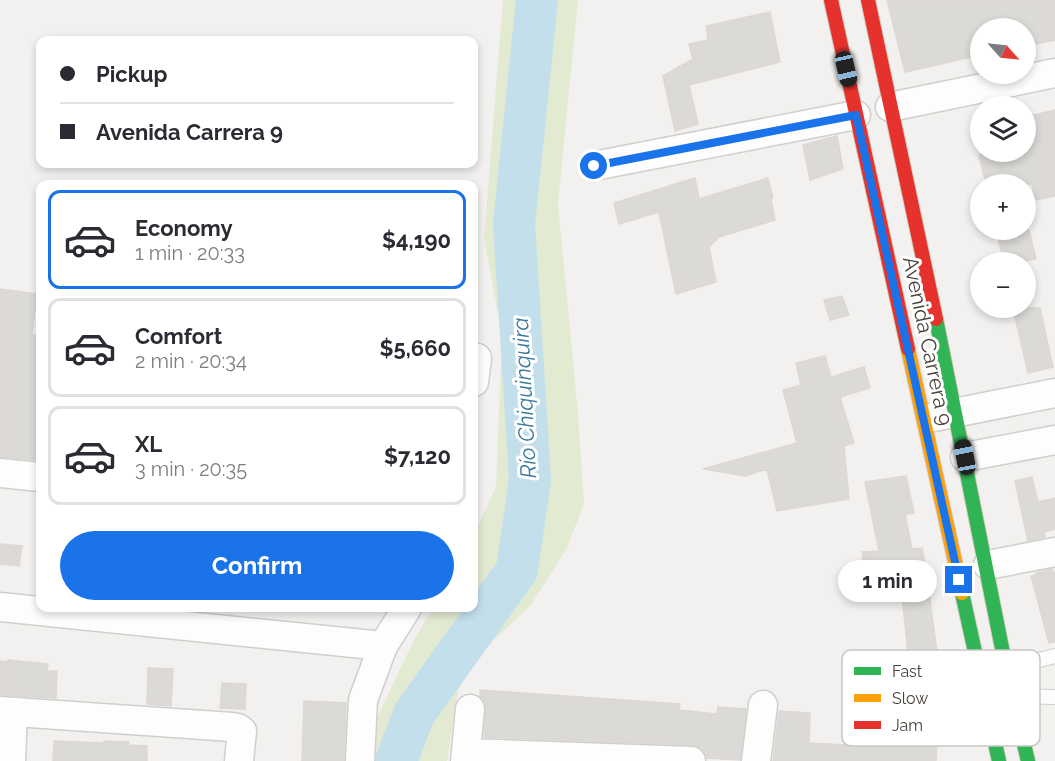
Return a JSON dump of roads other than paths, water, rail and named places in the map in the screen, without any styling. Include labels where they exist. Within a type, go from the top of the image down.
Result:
[{"type":"main road","name":"Avenida Carrera 9","points":[[831,0],[975,650]]},
{"type":"main road","name":"Avenida Carrera 9","points":[[868,0],[988,565],[1003,650]]},
{"type":"main road","name":"Avenida Carrera 9","points":[[996,746],[999,761]]},
{"type":"main road","name":"Avenida Carrera 9","points":[[1025,746],[1028,761]]},
{"type":"street","points":[[890,107],[1055,73]]},
{"type":"street","points":[[594,166],[856,115]]},
{"type":"street","points":[[923,418],[1055,393]]},
{"type":"street","points":[[965,457],[1055,440]]},
{"type":"street","points":[[0,473],[36,477]]},
{"type":"street","points":[[988,565],[1055,552]]},
{"type":"street","points":[[0,607],[36,611]]},
{"type":"street","points":[[49,612],[383,646]]},
{"type":"street","points":[[360,761],[363,700],[383,646],[404,612]]},
{"type":"street","points":[[756,761],[763,705]]},
{"type":"street","points":[[470,709],[466,757],[691,761]]},
{"type":"street","points":[[11,761],[6,711],[238,728],[242,732],[239,761]]},
{"type":"lane","points":[[1040,660],[1055,656]]},
{"type":"lane","points":[[1040,696],[1055,696]]},
{"type":"waterway","name":"Río Chiquinquira","points":[[396,761],[414,714],[517,570],[530,480],[514,224],[537,0]]}]
